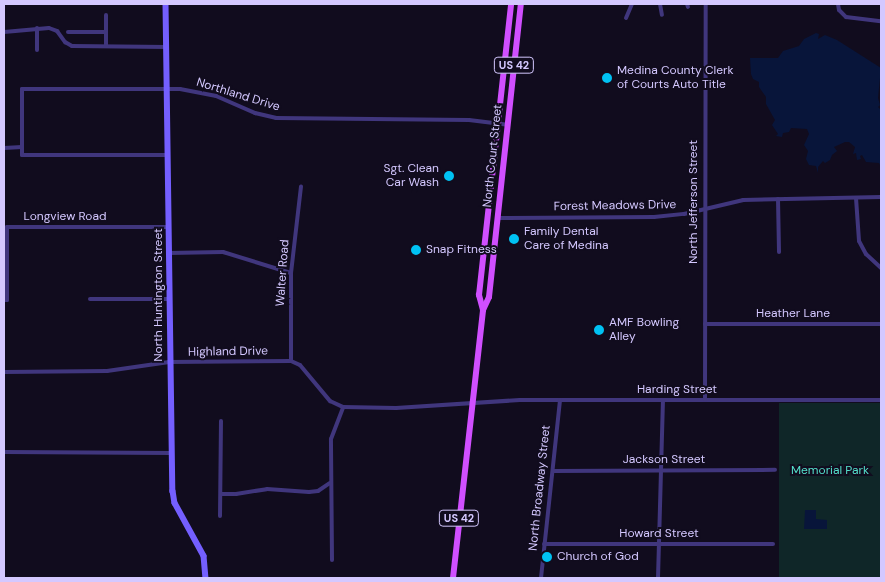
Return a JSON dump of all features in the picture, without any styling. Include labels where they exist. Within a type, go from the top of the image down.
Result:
[{"type":"main road","name":"North Court Street","points":[[453,578],[482,310],[479,295],[511,4]]},
{"type":"main road","name":"North Court Street","points":[[482,310],[488,297],[521,4]]},
{"type":"street","name":"North Huntington Street","points":[[166,4],[170,362],[175,503],[200,548],[206,564],[206,578]]},
{"type":"street","points":[[626,18],[632,4]]},
{"type":"street","points":[[660,4],[662,15]]},
{"type":"street","name":"North Jefferson Street","points":[[705,400],[706,4]]},
{"type":"street","points":[[838,4],[839,10],[846,17],[881,21]]},
{"type":"street","points":[[106,15],[106,46]]},
{"type":"street","points":[[4,32],[37,28],[54,29],[65,42],[72,46],[167,47]]},
{"type":"street","points":[[37,28],[37,50]]},
{"type":"street","points":[[68,32],[106,32]]},
{"type":"street","name":"Northland Drive","points":[[22,147],[22,89],[167,89],[206,93],[255,113],[288,119],[469,120],[508,125]]},
{"type":"street","points":[[4,148],[22,147],[22,155],[168,155]]},
{"type":"street","name":"Walter Road","points":[[291,361],[291,273],[301,187]]},
{"type":"street","points":[[856,198],[859,241],[866,254],[881,268]]},
{"type":"street","name":"Forest Meadows Drive","points":[[497,218],[654,217],[684,214],[730,202],[778,199],[881,198]]},
{"type":"street","points":[[778,199],[779,252]]},
{"type":"street","name":"Longview Road","points":[[4,300],[7,300],[7,228],[168,227]]},
{"type":"street","points":[[169,253],[223,252],[282,272],[291,273]]},
{"type":"street","points":[[90,299],[169,299]]},
{"type":"street","name":"Heather Lane","points":[[705,324],[881,324]]},
{"type":"street","points":[[291,361],[300,365],[330,401],[343,407],[331,439],[330,483],[333,494],[332,560]]},
{"type":"street","name":"Highland Drive","points":[[4,372],[113,371],[170,362],[291,361]]},
{"type":"street","name":"Harding Street","points":[[343,407],[396,408],[472,402],[560,400],[881,400]]},
{"type":"street","name":"North Broadway Street","points":[[541,578],[560,400]]},
{"type":"street","points":[[658,578],[663,400]]},
{"type":"street","points":[[220,516],[221,421]]},
{"type":"street","points":[[4,452],[172,453]]},
{"type":"street","name":"Jackson Street","points":[[553,471],[775,470]]},
{"type":"street","points":[[220,494],[236,494],[267,489],[309,492],[318,491],[330,483]]},
{"type":"street","name":"Howard Street","points":[[544,544],[773,544]]},
{"type":"green space","name":"Memorial Park","points":[[779,403],[881,403],[881,578],[779,578]]},
{"type":"water","points":[[816,33],[819,34],[818,39],[825,35],[837,40],[881,68],[878,98],[880,105],[878,107],[881,110],[881,167],[879,163],[866,162],[862,155],[860,156],[861,159],[857,160],[856,153],[853,154],[855,147],[849,142],[845,142],[834,147],[837,151],[830,160],[825,163],[823,161],[818,167],[818,173],[816,166],[809,165],[806,159],[808,151],[804,145],[809,134],[807,129],[791,128],[789,132],[783,133],[782,137],[776,136],[778,134],[772,125],[775,120],[766,104],[766,97],[759,87],[759,82],[753,79],[751,74],[750,58],[778,58],[783,51],[799,46],[804,39]]},
{"type":"water","points":[[805,510],[816,510],[816,519],[827,520],[827,529],[804,529]]},
{"type":"place","name":"Medina County Clerk of Courts Auto Title","points":[[607,78]]},
{"type":"place","name":"Sgt. Clean Car Wash","points":[[449,176]]},
{"type":"place","name":"Family Dental Care of Medina","points":[[514,239]]},
{"type":"place","name":"Snap Fitness","points":[[416,250]]},
{"type":"place","name":"AMF Bowling Alley","points":[[599,330]]},
{"type":"place","name":"Church of God","points":[[547,557]]}]
